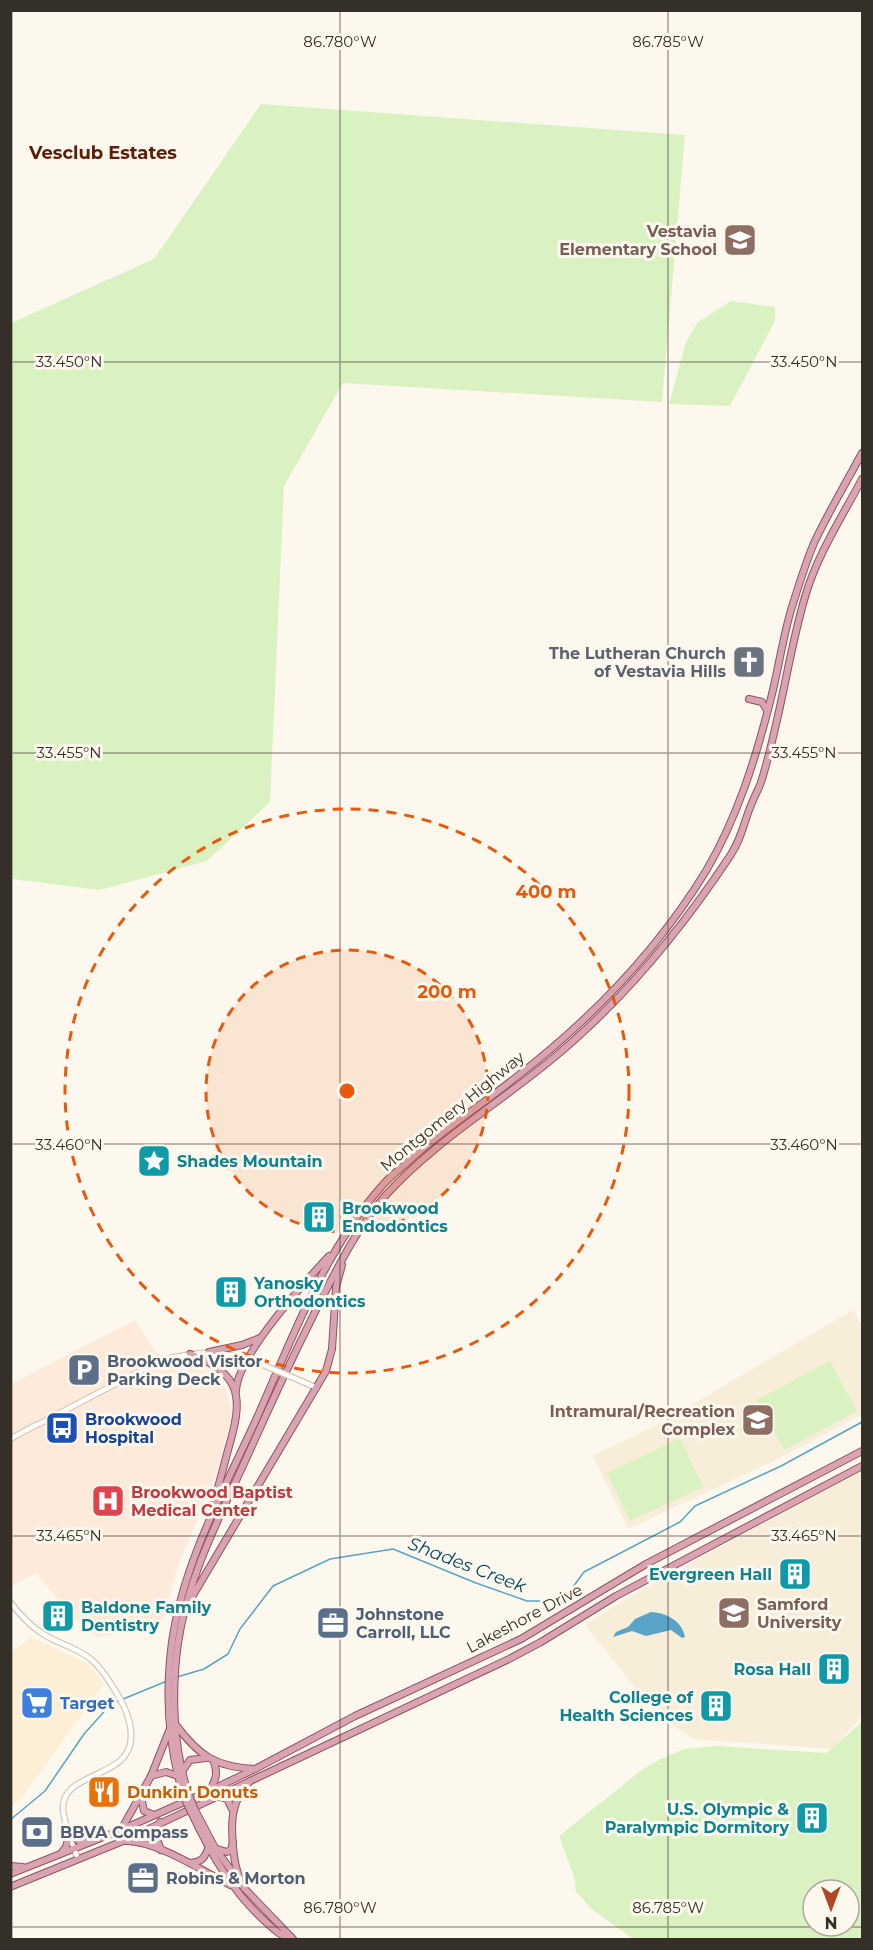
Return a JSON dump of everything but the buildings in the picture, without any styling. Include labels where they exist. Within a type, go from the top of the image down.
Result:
[{"type":"main road","name":"Montgomery Highway","points":[[189,1797],[177,1776],[169,1731],[178,1611],[206,1529],[318,1282],[353,1223],[382,1185],[428,1144],[558,1044],[602,1002],[679,912],[706,870],[737,811],[762,736],[788,622],[814,544],[862,453]]},
{"type":"main road","name":"Montgomery Highway","points":[[175,1642],[201,1560],[285,1373],[341,1259],[363,1225],[384,1198],[412,1169],[549,1062],[596,1021],[639,975],[688,916],[731,854],[742,835],[747,814],[761,781],[806,595],[825,546],[862,479]]},
{"type":"main road","points":[[749,699],[762,702],[766,706],[767,713]]},
{"type":"main road","points":[[185,1608],[326,1371],[332,1349],[336,1287],[352,1242]]},
{"type":"main road","points":[[206,1529],[237,1418],[236,1382],[261,1337],[338,1247]]},
{"type":"main road","points":[[209,1352],[242,1345],[261,1337]]},
{"type":"main road","points":[[190,1354],[217,1367],[228,1377],[236,1393]]},
{"type":"main road","name":"Lakeshore Drive","points":[[189,1797],[209,1791],[355,1716],[530,1634],[646,1564],[862,1451]]},
{"type":"main road","name":"Lakeshore Drive","points":[[10,1887],[123,1841],[252,1778],[509,1659],[616,1596],[862,1466]]},
{"type":"main road","points":[[610,1586],[616,1596]]},
{"type":"main road","name":"Montgomery Highway","points":[[172,1710],[178,1750],[193,1811],[212,1849],[233,1887],[250,1908],[283,1937],[292,1939]]},
{"type":"main road","points":[[176,1725],[191,1746],[206,1758],[214,1762],[255,1769]]},
{"type":"main road","points":[[121,1830],[151,1776],[169,1731]]},
{"type":"main road","points":[[183,1770],[190,1760],[206,1758]]},
{"type":"main road","points":[[209,1791],[216,1781],[217,1772],[214,1762]]},
{"type":"main road","points":[[151,1776],[166,1772],[177,1776]]},
{"type":"main road","points":[[244,1888],[237,1872],[233,1842],[233,1811],[241,1791],[252,1778]]},
{"type":"main road","points":[[141,1796],[144,1811],[155,1815]]},
{"type":"main road","points":[[216,1796],[227,1799],[233,1811]]},
{"type":"main road","points":[[10,1874],[121,1830],[189,1797]]},
{"type":"main road","name":"Montgomery Highway","points":[[193,1811],[205,1830],[212,1849]]},
{"type":"main road","points":[[160,1822],[155,1834],[161,1850]]},
{"type":"main road","points":[[58,1855],[66,1847],[69,1835],[79,1841],[89,1843]]},
{"type":"main road","points":[[123,1841],[134,1840],[161,1850],[233,1887]]},
{"type":"main road","points":[[212,1849],[227,1852],[233,1842]]},
{"type":"main road","points":[[190,1863],[199,1862],[212,1849]]},
{"type":"main road","points":[[212,1849],[244,1888],[287,1931],[292,1939]]},
{"type":"main road","points":[[10,1866],[26,1867]]},
{"type":"street","points":[[10,1439],[150,1364],[190,1354],[209,1352],[248,1358],[317,1389]]},
{"type":"street","points":[[10,1602],[23,1620],[44,1635],[76,1649],[105,1673],[122,1700],[129,1717],[132,1736],[128,1750],[121,1761],[108,1770],[73,1786],[66,1795],[63,1808],[69,1835],[78,1859]]},
{"type":"shaded area","name":"Intramural/Recreation Complex","points":[[853,1310],[862,1326],[862,1414],[782,1457],[628,1529],[593,1456],[662,1422]]},
{"type":"shaded area","name":"Brookwood Baptist Medical Center","points":[[135,1320],[155,1351],[171,1367],[198,1366],[218,1374],[231,1408],[230,1424],[216,1475],[177,1568],[163,1621],[98,1638],[80,1625],[36,1573],[11,1586],[11,1384]]},
{"type":"shaded area","name":"Samford University","points":[[862,1469],[862,1716],[832,1749],[693,1739],[653,1710],[585,1625],[624,1600]]},
{"type":"shaded area","points":[[32,1637],[88,1664],[104,1684],[22,1797],[11,1806],[11,1652]]},
{"type":"green space","points":[[261,104],[685,135],[662,402],[343,383],[284,486],[270,802],[207,861],[100,890],[12,879],[10,872],[11,323],[154,259]]},
{"type":"green space","points":[[731,301],[775,307],[775,321],[730,406],[669,404],[686,342],[698,322]]},
{"type":"green space","points":[[830,1361],[857,1411],[784,1450],[757,1400]]},
{"type":"green space","points":[[680,1438],[703,1487],[630,1521],[607,1473]]},
{"type":"green space","points":[[862,1722],[862,1939],[633,1939],[593,1910],[576,1892],[574,1876],[559,1836],[643,1769],[684,1749],[717,1746],[826,1753]]},
{"type":"water","points":[[651,1612],[673,1619],[681,1626],[685,1637],[682,1638],[671,1630],[646,1636],[632,1631],[613,1637],[616,1632],[628,1627],[635,1619]]},
{"type":"waterway","name":"Shades Creek","points":[[177,1677],[204,1669],[228,1654],[240,1629],[273,1586],[330,1559],[393,1549],[527,1601],[555,1601],[567,1595],[584,1572],[680,1522],[695,1506],[781,1466],[862,1422]]},
{"type":"waterway","name":"Shades Creek","points":[[10,1820],[45,1791],[84,1734],[111,1704],[167,1681]]},
{"type":"place","name":"Vestavia Elementary School","points":[[740,240]]},
{"type":"place","name":"The Lutheran Church of Vestavia Hills","points":[[749,662]]},
{"type":"place","name":"Shades Mountain","points":[[154,1161]]},
{"type":"place","name":"Brookwood Endodontics","points":[[319,1217]]},
{"type":"place","name":"Yanosky Orthodontics","points":[[231,1292]]},
{"type":"place","name":"Brookwood Visitor Parking Deck","points":[[84,1370]]},
{"type":"place","name":"Intramural/Recreation Complex","points":[[758,1420]]},
{"type":"place","name":"Brookwood Hospital","points":[[62,1428]]},
{"type":"place","name":"Brookwood Baptist Medical Center","points":[[108,1501]]},
{"type":"place","name":"Evergreen Hall","points":[[795,1574]]},
{"type":"place","name":"Samford University","points":[[734,1613]]},
{"type":"place","name":"Baldone Family Dentistry","points":[[58,1616]]},
{"type":"place","name":"Johnstone Carroll, LLC","points":[[333,1623]]},
{"type":"place","name":"Rosa Hall","points":[[834,1669]]},
{"type":"place","name":"Target","points":[[37,1703]]},
{"type":"place","name":"College of Health Sciences","points":[[716,1706]]},
{"type":"place","name":"Dunkin' Donuts","points":[[104,1792]]},
{"type":"place","name":"U.S. Olympic & Paralympic Dormitory","points":[[812,1818]]},
{"type":"place","name":"BBVA Compass","points":[[37,1832]]},
{"type":"place","name":"Robins & Morton","points":[[143,1878]]},
{"type":"district","name":"Vesclub Estates","points":[[103,153]]}]
